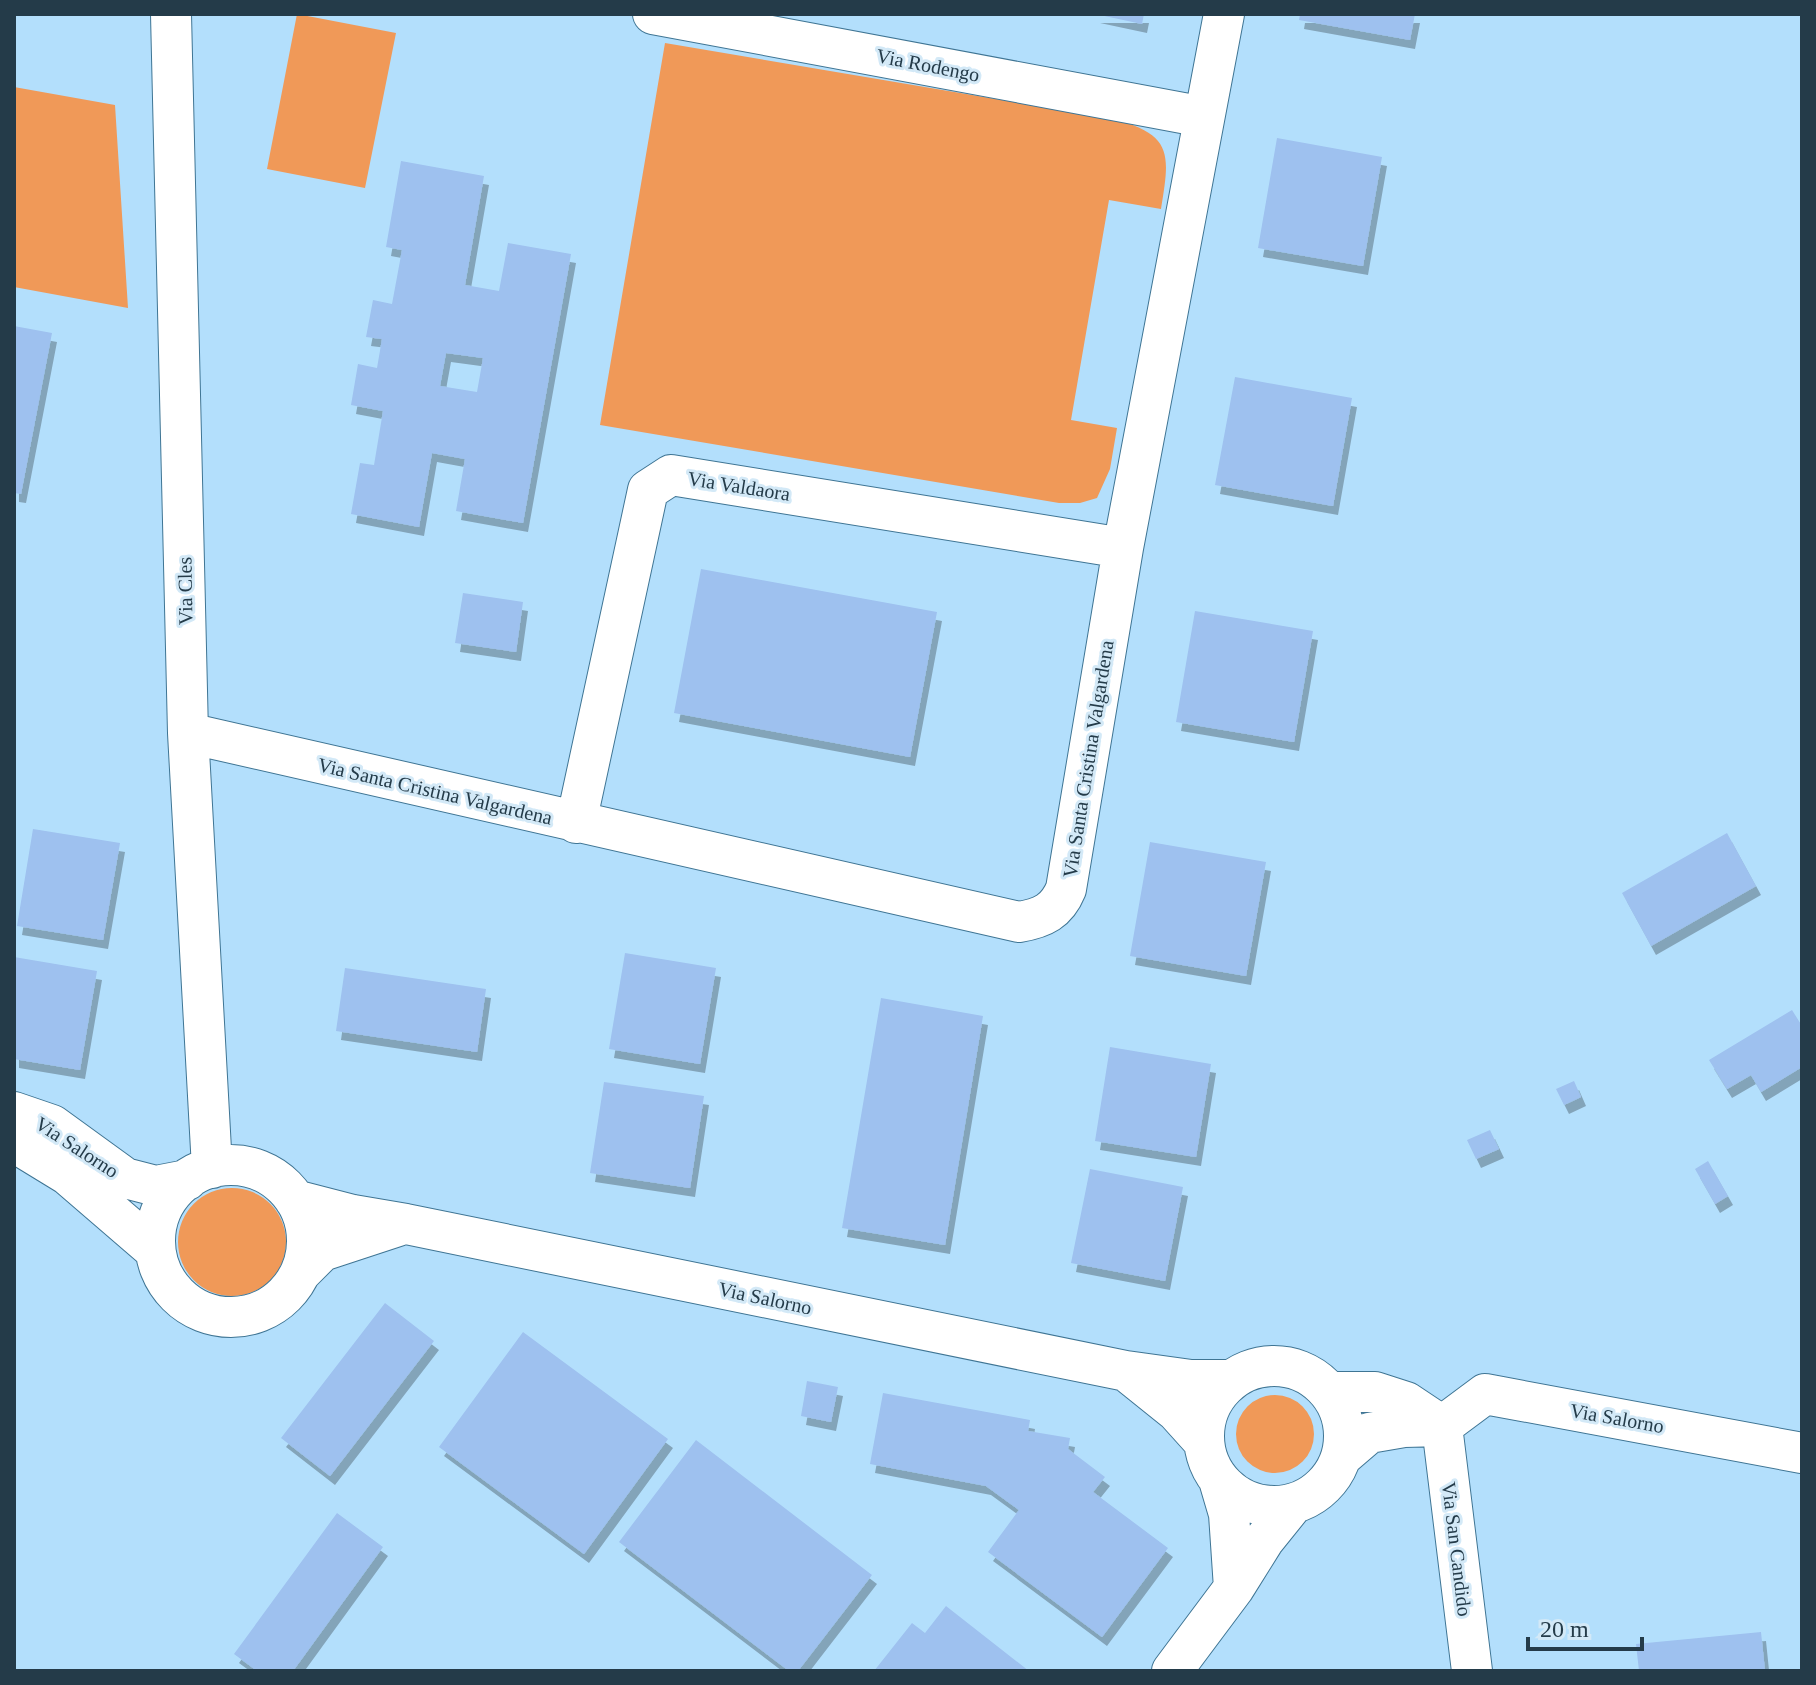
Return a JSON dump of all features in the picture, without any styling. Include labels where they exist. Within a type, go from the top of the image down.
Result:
[{"type":"street","name":"Via Cles","points":[[171,14],[199,1174]]},
{"type":"street","name":"Via Rodengo","points":[[653,14],[1204,117]]},
{"type":"street","name":"Via Santa Cristina Valgardena","points":[[188,733],[1019,922],[1049,913],[1060,902],[1066,889],[1123,548],[1224,14]]},
{"type":"street","name":"Via Valdaora","points":[[576,823],[648,490],[671,475],[1123,548]]},
{"type":"street","name":"Via Salorno","points":[[14,1112],[52,1125],[125,1178],[156,1186],[199,1174]]},
{"type":"street","name":"Via Salorno","points":[[14,1142],[68,1175],[155,1250]]},
{"type":"street","points":[[235,1165],[259,1170],[279,1182],[295,1200],[305,1223],[307,1248],[300,1273],[287,1293],[268,1308],[245,1317],[221,1317],[197,1310],[177,1295],[163,1275],[155,1250],[155,1230],[161,1211],[172,1194],[199,1174],[235,1165]]},
{"type":"street","name":"Via Salorno","points":[[295,1200],[353,1215],[1126,1371],[1191,1380],[1231,1380]]},
{"type":"street","name":"Via Salorno","points":[[300,1273],[322,1251],[406,1224]]},
{"type":"street","points":[[1341,1457],[1344,1430],[1337,1403],[1330,1392],[1308,1374],[1282,1365],[1255,1367],[1231,1380],[1220,1390],[1207,1414],[1204,1442],[1211,1468],[1219,1480],[1252,1503],[1280,1506],[1293,1504],[1318,1491],[1328,1481],[1341,1457],[1369,1433],[1404,1427],[1442,1426]]},
{"type":"street","name":"Via Salorno","points":[[1126,1371],[1177,1412],[1204,1442]]},
{"type":"street","points":[[1330,1392],[1375,1392],[1406,1402],[1442,1426]]},
{"type":"street","name":"Via Salorno","points":[[1442,1426],[1485,1394],[1802,1453]]},
{"type":"street","name":"Via San Candido","points":[[1442,1426],[1472,1671]]},
{"type":"street","points":[[1219,1480],[1229,1514],[1234,1588]]},
{"type":"street","points":[[1172,1671],[1293,1504]]},
{"type":"shaded area","points":[[297,14],[396,33],[365,188],[267,169]]},
{"type":"shaded area","points":[[665,43],[1114,119],[1148,132],[1157,140],[1166,161],[1161,209],[1109,200],[1071,420],[1117,428],[1110,469],[1097,498],[1080,503],[1059,503],[600,425]]},
{"type":"shaded area","points":[[14,87],[115,105],[128,308],[14,287]]},
{"type":"shaded area","points":[[232,1188],[253,1192],[270,1204],[282,1221],[286,1242],[282,1263],[270,1280],[253,1292],[232,1296],[211,1292],[194,1280],[182,1263],[178,1242],[182,1221],[194,1204],[211,1192]]},
{"type":"shaded area","points":[[1275,1395],[1290,1398],[1303,1406],[1311,1419],[1314,1434],[1311,1449],[1303,1462],[1290,1470],[1275,1473],[1260,1470],[1247,1462],[1239,1449],[1236,1434],[1239,1419],[1247,1406],[1260,1398]]},
{"type":"building","points":[[1095,14],[1144,14],[1142,24]]},
{"type":"building","points":[[1300,14],[1415,14],[1410,40],[1299,20]]},
{"type":"building","points":[[1277,138],[1382,157],[1363,266],[1258,248]]},
{"type":"building","points":[[401,161],[484,176],[465,285],[499,291],[508,243],[571,254],[523,523],[456,511],[465,459],[432,453],[419,527],[351,514],[360,463],[374,465],[383,411],[351,405],[358,364],[377,368],[382,339],[366,337],[373,300],[392,304],[402,250],[386,247]],"holes":[[[446,353],[483,358],[477,392],[440,386]]]},
{"type":"building","points":[[14,326],[52,333],[21,494],[14,493]]},
{"type":"building","points":[[1235,377],[1352,398],[1333,506],[1215,485]]},
{"type":"building","points":[[701,569],[937,612],[910,757],[674,713]]},
{"type":"building","points":[[463,593],[523,602],[516,652],[455,643]]},
{"type":"building","points":[[1195,611],[1313,631],[1294,742],[1176,722]]},
{"type":"building","points":[[33,829],[120,843],[103,940],[17,926]]},
{"type":"building","points":[[1727,833],[1756,886],[1651,946],[1622,893]]},
{"type":"building","points":[[1150,842],[1266,862],[1246,976],[1130,956]]},
{"type":"building","points":[[625,953],[716,968],[700,1064],[609,1049]]},
{"type":"building","points":[[14,957],[97,971],[80,1070],[14,1059]]},
{"type":"building","points":[[345,968],[486,989],[477,1052],[336,1031]]},
{"type":"building","points":[[881,998],[983,1016],[945,1245],[842,1228]]},
{"type":"building","points":[[1792,1010],[1802,1026],[1802,1067],[1761,1092],[1751,1075],[1727,1089],[1709,1060]]},
{"type":"building","points":[[1110,1047],[1211,1064],[1196,1157],[1095,1141]]},
{"type":"building","points":[[1574,1081],[1581,1097],[1564,1105],[1556,1089]]},
{"type":"building","points":[[604,1082],[704,1096],[690,1188],[590,1173]]},
{"type":"building","points":[[1490,1130],[1499,1149],[1476,1159],[1467,1140]]},
{"type":"building","points":[[1708,1161],[1728,1196],[1715,1204],[1695,1169]]},
{"type":"building","points":[[1090,1169],[1183,1187],[1165,1281],[1071,1263]]},
{"type":"building","points":[[385,1303],[434,1341],[330,1476],[281,1438]]},
{"type":"building","points":[[523,1332],[668,1439],[584,1554],[439,1447]]},
{"type":"building","points":[[807,1381],[838,1387],[831,1422],[801,1416]]},
{"type":"building","points":[[883,1393],[1030,1420],[1028,1431],[1070,1438],[1068,1449],[1105,1477],[1093,1492],[1168,1548],[1102,1637],[988,1552],[1019,1510],[986,1486],[870,1464]]},
{"type":"building","points":[[696,1440],[872,1575],[798,1671],[789,1671],[619,1542]]},
{"type":"building","points":[[337,1513],[383,1547],[293,1671],[257,1671],[234,1654]]},
{"type":"building","points":[[946,1606],[1029,1671],[874,1671],[912,1623],[925,1633]]},
{"type":"building","points":[[1761,1632],[1765,1671],[1639,1671],[1636,1644]]}]
